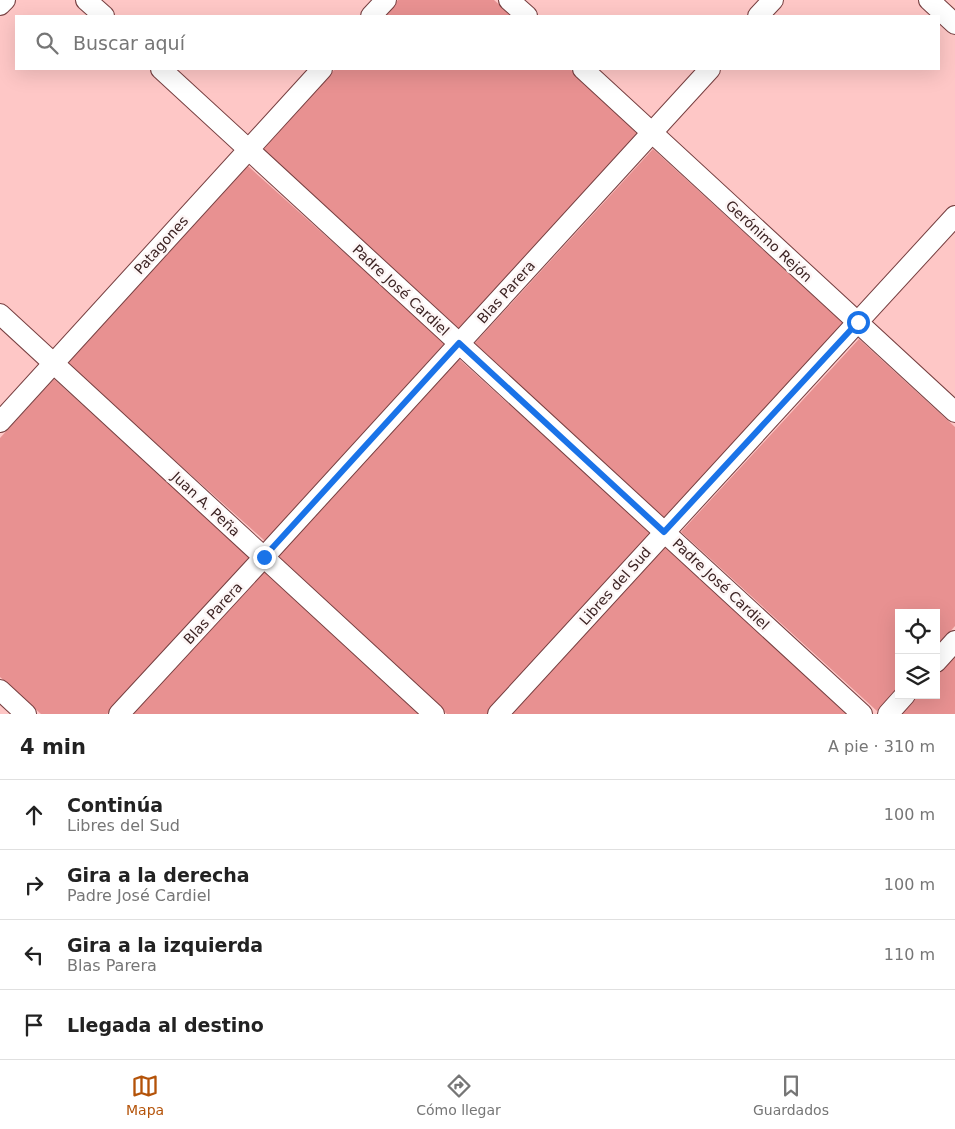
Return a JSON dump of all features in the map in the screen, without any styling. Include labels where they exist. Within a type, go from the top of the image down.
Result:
[{"type":"street","points":[[0,5],[5,0]]},
{"type":"street","points":[[86,0],[103,15]]},
{"type":"street","points":[[372,15],[386,0]]},
{"type":"street","points":[[509,0],[525,15]]},
{"type":"street","points":[[759,15],[773,0]]},
{"type":"street","points":[[929,0],[955,24]]},
{"type":"street","name":"Padre José Cardiel","points":[[162,70],[862,714]]},
{"type":"street","name":"Patagones","points":[[0,422],[321,70]]},
{"type":"street","name":"Gerónimo Rejón","points":[[584,70],[955,412]]},
{"type":"street","name":"Blas Parera","points":[[119,714],[709,70]]},
{"type":"street","name":"Libres del Sud","points":[[498,714],[955,216]]},
{"type":"street","name":"Juan A. Peña","points":[[0,314],[434,714]]},
{"type":"street","points":[[940,658],[955,641]]},
{"type":"street","points":[[0,690],[26,714]]},
{"type":"street","points":[[888,714],[901,699]]},
{"type":"shaded area","points":[[398,0],[494,0],[511,15],[384,15]]},
{"type":"shaded area","points":[[334,70],[571,70],[639,132],[459,329],[261,149]]},
{"type":"shaded area","points":[[653,149],[844,324],[664,519],[473,345]]},
{"type":"shaded area","points":[[248,166],[445,343],[265,541],[67,364]]},
{"type":"shaded area","points":[[859,339],[955,427],[955,626],[940,643],[940,609],[895,609],[895,691],[877,711],[681,532]]},
{"type":"shaded area","points":[[458,358],[651,533],[487,714],[447,714],[275,559]]},
{"type":"shaded area","points":[[54,379],[250,557],[107,714],[41,714],[0,677],[0,438]]},
{"type":"shaded area","points":[[666,546],[851,714],[512,714]]},
{"type":"shaded area","points":[[264,571],[420,714],[133,714]]},
{"type":"shaded area","points":[[955,654],[955,714],[899,714],[913,699],[940,699],[940,670]]},
{"type":"route","points":[[264,557],[459,343],[664,532],[858,322]]}]
